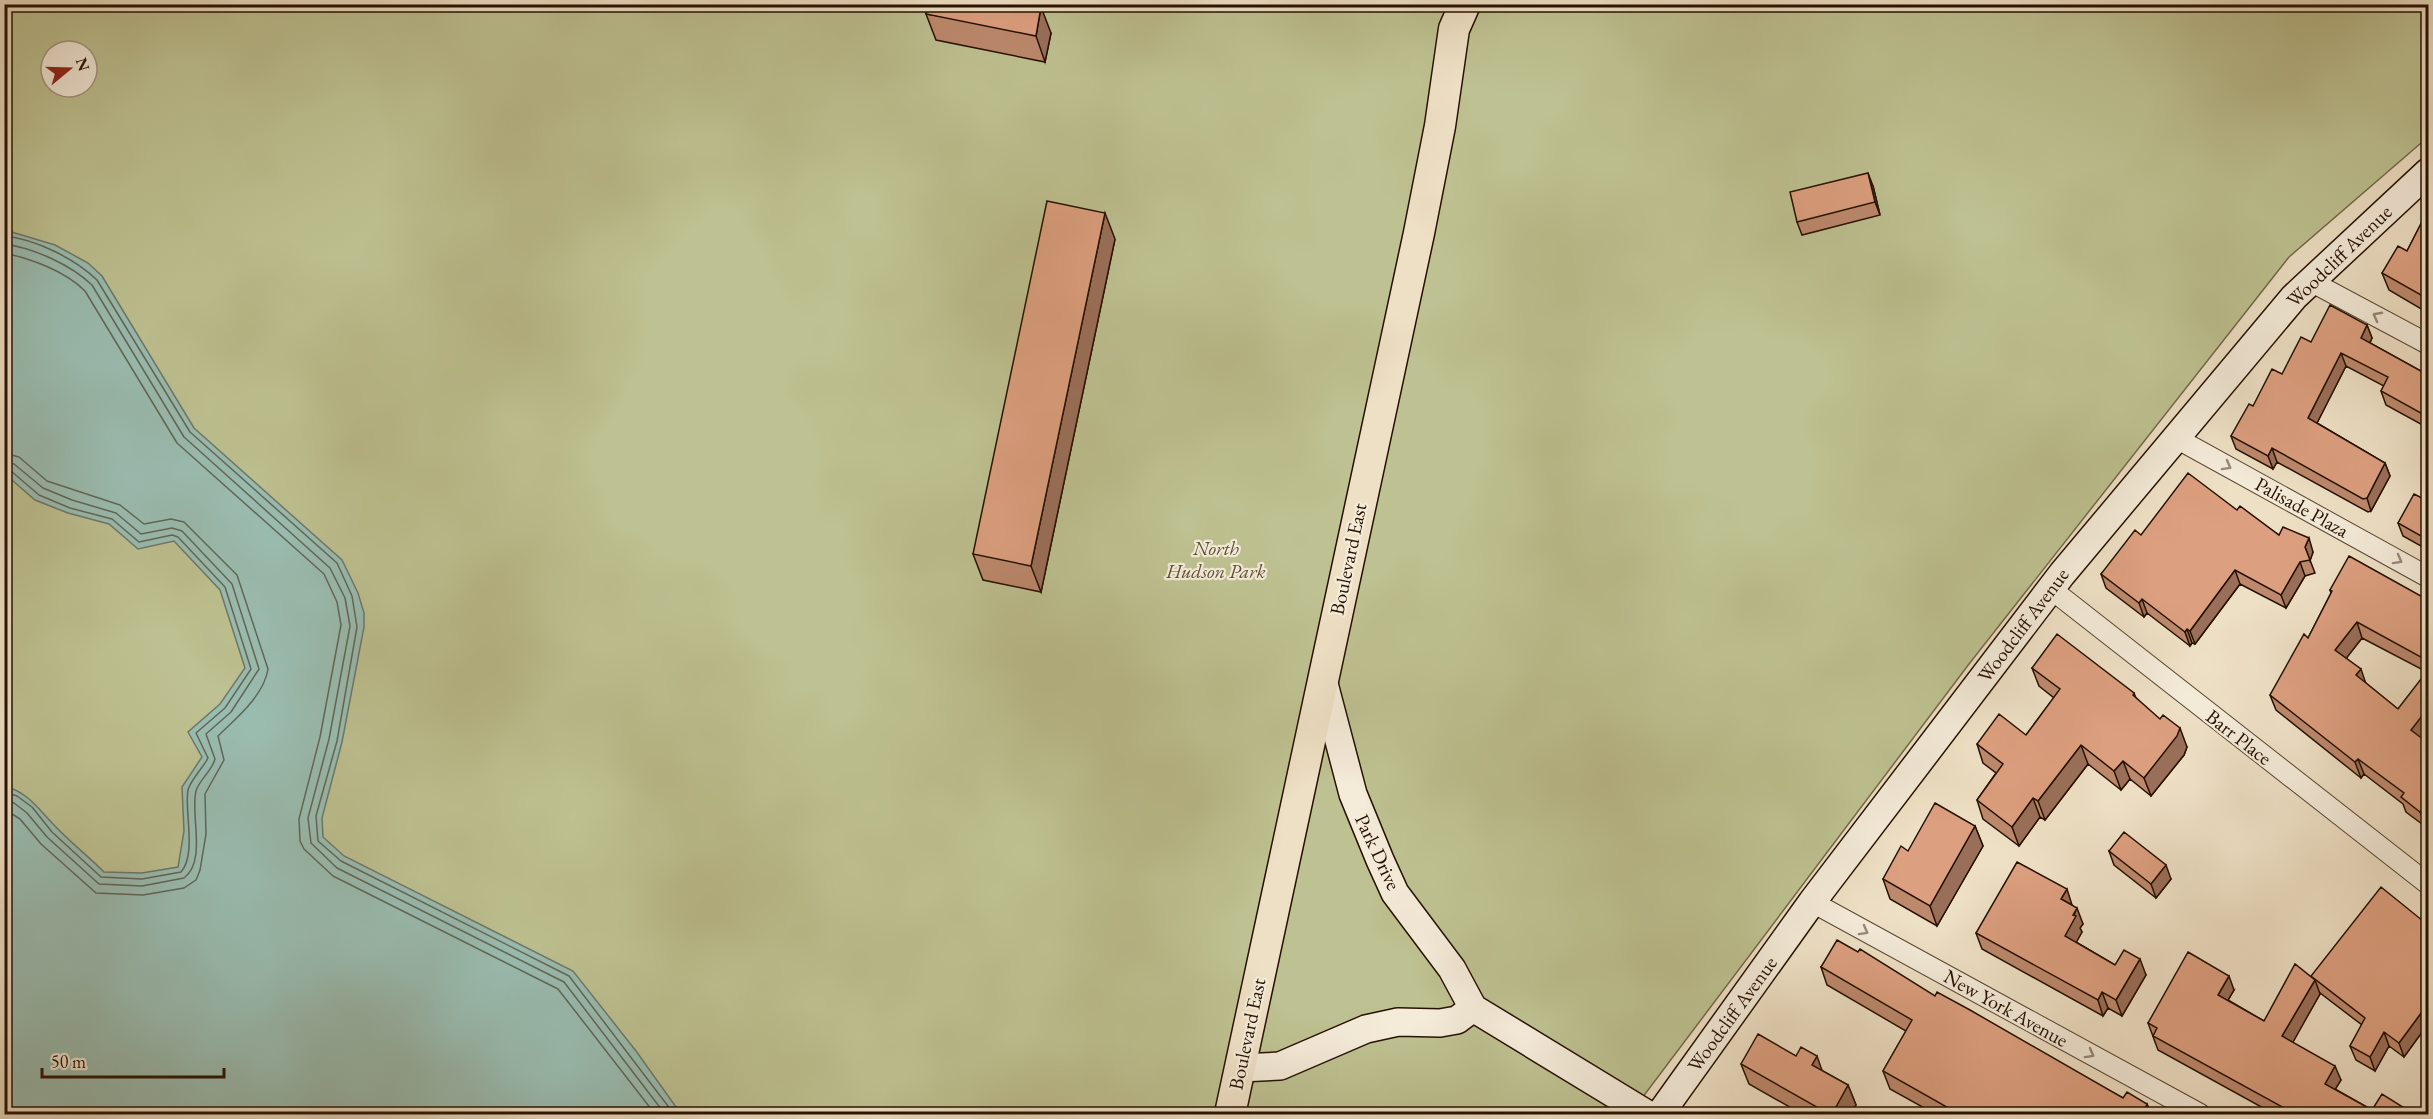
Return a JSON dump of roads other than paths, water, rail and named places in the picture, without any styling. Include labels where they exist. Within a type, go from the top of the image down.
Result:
[{"type":"main road","name":"Boulevard East","points":[[1230,1114],[1440,126],[1454,13]]},
{"type":"main road","name":"Woodcliff Avenue","points":[[1660,1114],[1812,902],[2051,589],[2310,281],[2428,172]]},
{"type":"main road","name":"Park Drive","points":[[1323,679],[1353,794],[1395,893],[1452,969],[1473,1008]]},
{"type":"main road","points":[[1239,1068],[1280,1066],[1366,1029],[1398,1022],[1440,1023],[1457,1020],[1473,1008],[1647,1114]]},
{"type":"street","points":[[2310,281],[2428,344]]},
{"type":"street","name":"Palisade Plaza","points":[[2176,438],[2428,577]]},
{"type":"street","name":"Barr Place","points":[[2051,589],[2428,884]]},
{"type":"street","name":"New York Avenue","points":[[1812,902],[2200,1114]]},
{"type":"water","points":[[5,230],[55,245],[88,263],[102,276],[194,428],[342,560],[358,593],[364,613],[364,627],[342,742],[322,818],[323,837],[344,856],[573,971],[636,1051],[681,1114],[5,1114],[5,786],[27,797],[104,872],[142,873],[178,867],[184,831],[182,787],[202,757],[188,732],[220,704],[245,668],[220,590],[174,541],[138,549],[109,524],[68,513],[35,500],[5,474]]},
{"type":"park label","name":"North Hudson Park","points":[[1216,560]]}]
